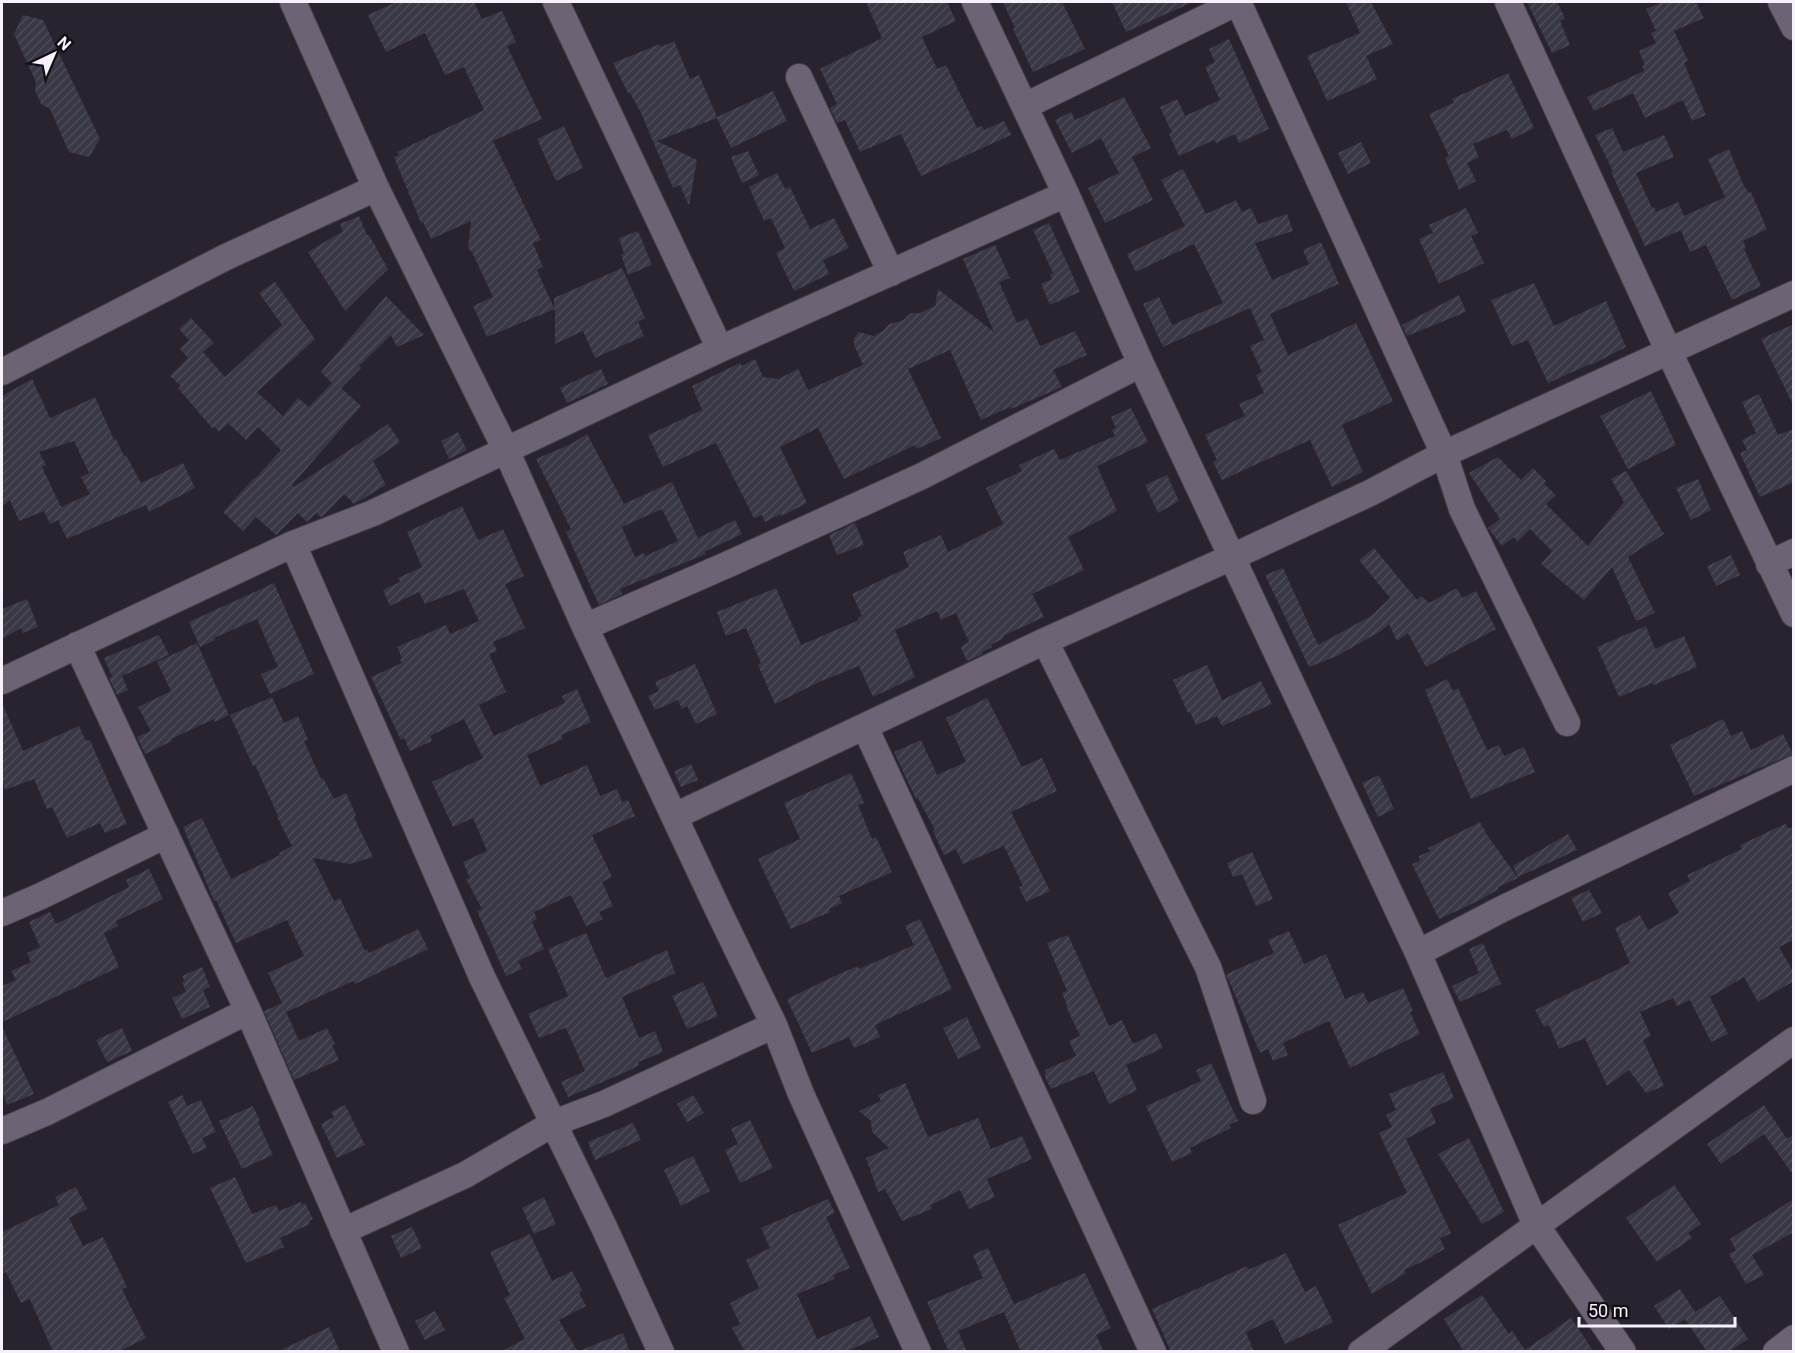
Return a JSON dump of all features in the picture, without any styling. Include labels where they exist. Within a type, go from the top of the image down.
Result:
[{"type":"street","points":[[293,2],[376,188],[506,450],[585,627],[774,1025],[801,1094],[918,1352]]},
{"type":"street","points":[[556,2],[720,349]]},
{"type":"street","points":[[975,2],[1418,953],[1536,1225],[1623,1352]]},
{"type":"street","points":[[1025,106],[1238,2],[1444,454],[1462,509],[1567,723]]},
{"type":"street","points":[[1508,2],[1669,352],[1794,614]]},
{"type":"street","points":[[1781,2],[1794,27]]},
{"type":"street","points":[[799,77],[891,273]]},
{"type":"street","points":[[2,372],[226,257],[376,188]]},
{"type":"street","points":[[2,681],[293,544],[373,513],[720,349],[1066,194]]},
{"type":"street","points":[[675,816],[1045,641],[1370,493],[1444,454],[1794,294]]},
{"type":"street","points":[[585,627],[922,476],[1142,364]]},
{"type":"street","points":[[293,544],[482,977],[661,1352]]},
{"type":"street","points":[[1769,564],[1794,552]]},
{"type":"street","points":[[1045,641],[1208,967],[1253,1101]]},
{"type":"street","points":[[78,645],[248,1011],[396,1352]]},
{"type":"street","points":[[866,727],[1154,1352]]},
{"type":"street","points":[[1418,953],[1500,910],[1794,769]]},
{"type":"street","points":[[2,913],[165,835]]},
{"type":"street","points":[[2,1131],[47,1112],[248,1011]]},
{"type":"street","points":[[343,1231],[465,1175],[554,1124],[604,1104],[774,1025]]},
{"type":"street","points":[[1361,1352],[1794,1040]]},
{"type":"street","points":[[1776,1352],[1794,1338]]},
{"type":"building","points":[[396,2],[474,2],[482,19],[502,11],[516,42],[507,46],[542,119],[493,141],[541,240],[533,243],[543,267],[537,270],[554,308],[554,298],[622,268],[645,318],[638,322],[644,336],[595,358],[583,331],[555,344],[555,309],[487,337],[473,306],[493,297],[472,252],[468,249],[471,221],[431,239],[423,222],[421,223],[394,157],[399,155],[397,152],[484,110],[464,67],[445,75],[425,33],[386,52],[368,15]]},
{"type":"building","points":[[866,2],[947,2],[956,21],[922,37],[937,69],[946,65],[977,128],[982,126],[984,130],[1004,121],[1011,135],[921,176],[901,134],[860,152],[845,120],[837,123],[830,108],[837,104],[820,69],[882,38]]},
{"type":"building","points":[[1003,2],[1062,2],[1085,49],[1033,72]]},
{"type":"building","points":[[1112,2],[1193,2],[1126,32]]},
{"type":"building","points":[[1346,2],[1371,2],[1393,44],[1366,56],[1377,79],[1327,101],[1307,56],[1360,33]]},
{"type":"building","points":[[1527,2],[1557,2],[1565,18],[1560,21],[1570,45],[1552,53]]},
{"type":"building","points":[[1663,2],[1696,2],[1704,18],[1674,31],[1688,61],[1684,63],[1706,115],[1692,121],[1683,100],[1645,118],[1633,93],[1594,111],[1587,97],[1644,71],[1642,66],[1645,65],[1639,51],[1656,43],[1651,33],[1656,31],[1646,9]]},
{"type":"building","points":[[23,15],[43,20],[100,139],[89,157],[69,152],[50,109],[41,104],[35,90],[36,82],[14,34]]},
{"type":"building","points":[[1229,39],[1269,129],[1239,143],[1235,134],[1216,143],[1214,140],[1179,156],[1160,107],[1177,99],[1185,116],[1220,100],[1205,67],[1215,62],[1209,49]]},
{"type":"building","points":[[674,41],[690,79],[699,75],[717,117],[773,91],[787,121],[731,148],[717,118],[657,141],[697,160],[689,206],[680,185],[673,188],[641,113],[613,63],[660,44],[661,47]]},
{"type":"building","points":[[1508,73],[1534,128],[1512,139],[1507,130],[1473,144],[1479,157],[1467,163],[1476,181],[1459,190],[1445,158],[1449,156],[1429,114],[1454,103],[1452,99]]},
{"type":"building","points":[[1124,97],[1151,148],[1132,157],[1153,200],[1105,223],[1088,188],[1119,173],[1101,138],[1072,153],[1055,120],[1071,112],[1075,120]]},
{"type":"building","points":[[564,126],[583,168],[556,181],[537,139]]},
{"type":"building","points":[[1612,128],[1623,152],[1664,135],[1674,157],[1636,173],[1656,212],[1678,202],[1684,216],[1725,197],[1708,159],[1729,149],[1743,184],[1749,193],[1751,192],[1767,229],[1743,241],[1746,248],[1744,249],[1761,286],[1732,300],[1706,245],[1690,252],[1681,230],[1645,246],[1595,135]]},
{"type":"building","points":[[1361,142],[1371,163],[1348,174],[1338,153]]},
{"type":"building","points":[[748,151],[759,175],[742,183],[731,157]]},
{"type":"building","points":[[1183,169],[1206,214],[1236,200],[1242,212],[1251,208],[1258,224],[1287,214],[1293,231],[1255,243],[1272,280],[1309,264],[1303,250],[1321,242],[1339,284],[1270,314],[1288,355],[1356,323],[1393,401],[1342,425],[1363,472],[1332,487],[1310,440],[1222,480],[1213,462],[1217,460],[1205,435],[1245,416],[1239,404],[1264,393],[1256,375],[1262,372],[1250,346],[1264,340],[1250,308],[1163,347],[1143,304],[1159,297],[1172,325],[1223,303],[1194,244],[1136,272],[1127,254],[1185,226],[1161,180]]},
{"type":"building","points":[[777,173],[785,189],[790,187],[810,229],[834,218],[849,248],[823,260],[829,274],[794,291],[776,253],[785,248],[771,218],[764,221],[749,187]]},
{"type":"building","points":[[1466,208],[1478,233],[1471,236],[1484,263],[1439,284],[1419,239],[1433,233],[1429,225]]},
{"type":"building","points":[[359,216],[367,235],[388,269],[345,311],[308,252],[343,231],[340,224]]},
{"type":"building","points":[[1049,223],[1080,292],[1050,305],[1041,284],[1052,279],[1050,275],[1053,273],[1033,230]]},
{"type":"building","points":[[638,231],[652,265],[628,275],[621,254],[624,254],[619,238]]},
{"type":"building","points":[[995,245],[1010,278],[999,282],[1017,323],[1027,318],[1040,346],[1075,331],[1087,355],[1053,370],[1062,387],[981,420],[950,350],[908,369],[941,438],[917,449],[915,445],[844,479],[818,428],[780,447],[807,503],[765,522],[762,515],[754,518],[716,443],[663,467],[648,435],[702,410],[692,386],[740,363],[742,366],[755,359],[763,377],[778,379],[798,369],[808,390],[863,365],[854,345],[854,338],[859,332],[873,336],[883,331],[889,324],[902,321],[911,313],[920,313],[935,306],[938,289],[994,332],[963,259]]},
{"type":"building","points":[[275,282],[315,339],[257,392],[283,416],[298,398],[309,407],[332,383],[321,372],[386,296],[424,335],[397,347],[391,335],[359,366],[361,368],[341,388],[361,406],[292,485],[294,487],[388,424],[400,442],[373,461],[386,485],[354,504],[344,494],[323,516],[316,513],[307,522],[298,513],[276,535],[256,517],[243,531],[223,512],[281,450],[258,427],[246,440],[228,423],[219,432],[215,427],[212,428],[178,388],[181,386],[170,376],[188,358],[180,349],[189,340],[179,329],[191,318],[214,343],[203,352],[225,377],[282,325],[259,293]]},
{"type":"building","points":[[1534,283],[1554,326],[1606,301],[1626,347],[1548,383],[1528,340],[1512,346],[1491,300]]},
{"type":"building","points":[[1459,295],[1466,312],[1407,336],[1402,325]]},
{"type":"building","points":[[1794,324],[1794,407],[1761,339]]},
{"type":"building","points":[[601,369],[608,384],[567,403],[560,388]]},
{"type":"building","points":[[32,379],[50,418],[95,397],[114,440],[116,439],[141,483],[183,463],[195,488],[149,512],[146,505],[67,539],[58,520],[50,524],[44,511],[19,521],[10,500],[2,507],[2,396]],"holes":[[[74,441],[89,473],[81,477],[90,494],[61,507],[42,467],[46,465],[39,452]]]},
{"type":"building","points":[[1651,391],[1676,445],[1628,469],[1600,416]]},
{"type":"building","points":[[1759,394],[1778,435],[1794,429],[1794,482],[1760,497],[1740,453],[1747,450],[1742,440],[1756,433],[1742,402]]},
{"type":"building","points":[[1131,408],[1148,442],[1097,466],[1117,511],[1068,537],[1084,570],[1032,594],[1044,617],[1003,636],[1004,638],[982,652],[983,654],[967,661],[961,648],[969,642],[956,613],[941,620],[937,611],[895,630],[915,677],[873,697],[859,666],[819,682],[775,704],[758,665],[761,663],[746,628],[726,636],[717,612],[776,588],[801,645],[859,620],[858,618],[862,616],[852,594],[909,567],[903,552],[941,535],[948,552],[1003,524],[986,488],[1022,471],[1019,465],[1054,449],[1060,460],[1115,436],[1112,430],[1116,428],[1111,417]]},
{"type":"building","points":[[458,432],[467,450],[449,459],[441,441]]},
{"type":"building","points":[[587,434],[624,504],[672,482],[698,538],[735,520],[742,534],[704,552],[706,554],[620,589],[622,594],[599,605],[566,532],[571,529],[536,459],[571,444]],"holes":[[[662,509],[678,541],[645,556],[644,553],[635,557],[622,527]]]},
{"type":"building","points":[[1498,457],[1521,480],[1533,468],[1546,481],[1544,484],[1556,495],[1546,504],[1588,546],[1624,502],[1611,479],[1626,471],[1664,534],[1628,557],[1655,613],[1636,621],[1612,567],[1584,600],[1541,564],[1552,551],[1530,529],[1517,542],[1514,537],[1502,546],[1488,528],[1500,519],[1469,473]]},
{"type":"building","points":[[1167,475],[1179,501],[1158,513],[1145,485]]},
{"type":"building","points":[[1698,479],[1711,510],[1691,520],[1676,488]]},
{"type":"building","points":[[462,506],[478,540],[503,529],[524,576],[505,584],[525,628],[493,642],[497,651],[489,654],[506,692],[479,705],[494,736],[565,703],[562,696],[577,689],[591,722],[561,735],[563,739],[527,755],[540,786],[587,765],[600,796],[617,789],[622,802],[628,800],[635,816],[592,835],[612,877],[602,882],[613,906],[599,912],[603,919],[586,926],[571,895],[534,912],[537,919],[532,922],[544,949],[518,961],[522,969],[506,976],[477,911],[482,909],[466,879],[470,878],[463,862],[487,851],[473,818],[453,827],[432,782],[483,758],[464,719],[430,736],[432,741],[410,751],[404,738],[401,740],[371,677],[402,663],[397,647],[446,625],[450,634],[479,621],[464,589],[425,604],[419,592],[390,606],[383,590],[400,582],[398,578],[422,567],[407,532]]},
{"type":"building","points":[[855,523],[864,545],[837,555],[829,535]]},
{"type":"building","points":[[1374,548],[1417,600],[1421,596],[1429,603],[1457,588],[1462,598],[1476,591],[1496,629],[1426,667],[1408,633],[1397,641],[1389,624],[1337,656],[1309,667],[1265,575],[1283,568],[1318,645],[1371,616],[1390,598],[1359,560]]},
{"type":"building","points":[[1731,555],[1740,575],[1716,586],[1707,566]]},
{"type":"building","points":[[274,583],[314,674],[270,694],[261,674],[278,667],[257,619],[214,638],[215,640],[200,647],[189,622]]},
{"type":"building","points":[[27,599],[38,627],[23,633],[21,628],[2,639],[2,609]]},
{"type":"building","points":[[1646,626],[1655,649],[1684,636],[1697,667],[1619,697],[1597,647]]},
{"type":"building","points":[[159,635],[169,655],[122,676],[128,690],[117,695],[109,678],[112,676],[104,658]]},
{"type":"building","points":[[197,643],[229,715],[215,722],[214,719],[145,754],[137,737],[151,731],[138,707],[171,691],[157,662]]},
{"type":"building","points":[[695,664],[717,714],[696,724],[687,706],[682,709],[678,700],[655,710],[648,696],[659,691],[655,682]]},
{"type":"building","points":[[1207,665],[1222,700],[1261,681],[1272,704],[1222,726],[1217,716],[1196,725],[1173,680]]},
{"type":"building","points":[[1447,679],[1453,691],[1458,688],[1487,750],[1499,745],[1504,756],[1524,747],[1535,772],[1471,799],[1425,690]]},
{"type":"building","points":[[272,697],[284,723],[298,716],[308,740],[304,741],[321,779],[323,778],[334,799],[346,793],[356,815],[354,817],[373,857],[350,864],[313,858],[334,901],[340,898],[365,951],[367,949],[369,953],[418,929],[428,949],[355,984],[353,981],[287,1012],[284,1007],[299,1041],[327,1028],[335,1044],[332,1045],[339,1060],[294,1080],[264,1011],[282,1003],[268,973],[304,956],[287,920],[236,943],[216,900],[214,901],[183,827],[202,818],[231,879],[280,855],[279,853],[292,846],[230,715]]},
{"type":"building","points":[[987,698],[1022,767],[1042,758],[1057,791],[1011,812],[1050,891],[1026,902],[1019,887],[1023,886],[1004,846],[963,864],[956,849],[944,855],[933,831],[935,830],[918,798],[916,799],[894,752],[921,740],[937,775],[966,762],[946,718]]},
{"type":"building","points":[[2,703],[23,751],[79,726],[86,741],[90,740],[127,824],[105,833],[100,823],[67,838],[52,807],[47,809],[34,779],[5,790],[2,781]]},
{"type":"building","points":[[1723,719],[1731,736],[1742,731],[1751,750],[1783,734],[1793,754],[1694,796],[1670,745]]},
{"type":"building","points":[[691,764],[698,780],[681,787],[674,771]]},
{"type":"building","points":[[851,773],[864,803],[858,805],[872,839],[876,837],[892,872],[839,896],[842,903],[829,909],[830,912],[791,929],[758,859],[800,839],[784,803]]},
{"type":"building","points":[[1379,775],[1394,809],[1378,817],[1362,783]]},
{"type":"building","points":[[1480,822],[1518,878],[1498,887],[1499,889],[1476,902],[1439,919],[1412,864],[1420,861],[1419,856],[1430,851],[1428,848]]},
{"type":"building","points":[[1785,824],[1788,828],[1794,828],[1794,940],[1779,947],[1794,973],[1794,981],[1758,1002],[1744,977],[1710,997],[1728,1034],[1711,1042],[1690,1000],[1677,1006],[1673,998],[1640,1012],[1651,1036],[1643,1040],[1664,1086],[1646,1093],[1629,1070],[1607,1086],[1585,1038],[1559,1049],[1549,1025],[1544,1027],[1535,1010],[1630,963],[1615,928],[1640,915],[1648,930],[1679,913],[1668,893],[1690,881],[1687,875],[1742,849],[1740,845]]},
{"type":"building","points":[[1568,834],[1577,850],[1518,877],[1513,866]]},
{"type":"building","points":[[1252,852],[1273,899],[1256,906],[1242,874],[1233,877],[1227,863]]},
{"type":"building","points":[[149,869],[163,899],[116,921],[118,926],[104,933],[119,967],[2,1022],[2,986],[16,980],[11,971],[31,962],[27,953],[40,947],[29,922],[50,912],[56,924],[129,887],[126,880]]},
{"type":"building","points":[[1589,890],[1602,913],[1583,922],[1571,898]]},
{"type":"building","points":[[920,919],[952,989],[875,1025],[880,1037],[854,1048],[849,1037],[812,1053],[787,999],[841,973],[858,966],[859,969],[914,945],[905,926]]},
{"type":"building","points":[[1289,931],[1304,964],[1326,954],[1345,999],[1363,992],[1368,1003],[1403,988],[1420,1034],[1350,1068],[1329,1021],[1283,1043],[1288,1055],[1273,1061],[1268,1049],[1260,1053],[1226,974],[1274,953],[1268,940]]},
{"type":"building","points":[[586,933],[606,978],[667,950],[675,973],[622,997],[639,1038],[655,1031],[663,1052],[638,1062],[639,1065],[628,1071],[568,1097],[561,1082],[585,1071],[566,1028],[539,1038],[528,1014],[568,996],[548,949]]},
{"type":"building","points":[[1068,935],[1109,1026],[1122,1020],[1133,1044],[1156,1033],[1163,1048],[1126,1065],[1137,1090],[1109,1104],[1094,1071],[1051,1089],[1045,1077],[1045,1070],[1076,1056],[1069,1041],[1080,1036],[1066,1006],[1062,993],[1067,991],[1047,943]]},
{"type":"building","points":[[1483,943],[1501,984],[1460,1002],[1452,986],[1479,973],[1469,949]]},
{"type":"building","points":[[202,967],[210,987],[203,990],[210,1007],[182,1019],[172,998],[186,992],[182,976]]},
{"type":"building","points":[[703,982],[718,1016],[687,1029],[672,996]]},
{"type":"building","points":[[967,1017],[981,1048],[958,1059],[943,1028]]},
{"type":"building","points":[[2,1027],[34,1094],[7,1105],[2,1091]]},
{"type":"building","points":[[122,1028],[132,1051],[107,1062],[96,1040]]},
{"type":"building","points":[[1211,1063],[1238,1121],[1229,1125],[1231,1128],[1190,1148],[1192,1153],[1172,1162],[1146,1106],[1201,1081],[1196,1070]]},
{"type":"building","points":[[1443,1072],[1454,1098],[1430,1109],[1436,1123],[1406,1139],[1451,1233],[1440,1239],[1445,1249],[1404,1270],[1406,1273],[1372,1294],[1338,1225],[1407,1193],[1379,1133],[1392,1127],[1386,1115],[1396,1110],[1389,1094]]},
{"type":"building","points":[[905,1083],[928,1137],[978,1118],[991,1149],[1022,1136],[1032,1159],[987,1179],[995,1197],[969,1209],[960,1190],[931,1205],[932,1209],[902,1221],[885,1189],[878,1192],[866,1158],[889,1148],[872,1132],[871,1121],[859,1111],[881,1101],[878,1095]]},
{"type":"building","points":[[182,1095],[187,1106],[201,1100],[216,1132],[202,1138],[207,1148],[193,1154],[168,1102]]},
{"type":"building","points":[[693,1095],[704,1113],[687,1122],[677,1104]]},
{"type":"building","points":[[345,1105],[365,1145],[337,1158],[321,1124],[334,1117],[331,1112]]},
{"type":"building","points":[[1764,1105],[1787,1139],[1794,1134],[1794,1176],[1764,1134],[1721,1164],[1707,1144]]},
{"type":"building","points":[[253,1106],[273,1155],[242,1169],[219,1121]]},
{"type":"building","points":[[750,1120],[773,1168],[740,1183],[725,1150],[738,1144],[731,1129]]},
{"type":"building","points":[[633,1123],[641,1140],[595,1160],[588,1142]]},
{"type":"building","points":[[1469,1138],[1504,1212],[1482,1224],[1438,1154]]},
{"type":"building","points":[[693,1156],[710,1191],[681,1206],[664,1170]]},
{"type":"building","points":[[235,1177],[252,1214],[276,1205],[279,1211],[301,1202],[302,1205],[305,1203],[313,1219],[309,1221],[310,1224],[280,1238],[284,1247],[246,1263],[210,1188]]},
{"type":"building","points":[[1674,1185],[1701,1224],[1688,1233],[1692,1238],[1657,1262],[1626,1218]]},
{"type":"building","points":[[76,1187],[87,1209],[69,1218],[83,1246],[103,1237],[127,1287],[122,1289],[146,1338],[118,1352],[53,1352],[30,1299],[21,1303],[6,1272],[2,1274],[2,1232],[59,1205],[55,1197]]},
{"type":"building","points":[[544,1197],[556,1224],[534,1234],[522,1208]]},
{"type":"building","points":[[828,1199],[835,1213],[826,1217],[850,1268],[833,1275],[835,1279],[797,1294],[817,1339],[870,1316],[879,1337],[845,1352],[745,1352],[732,1328],[740,1324],[730,1303],[759,1288],[746,1260],[770,1248],[761,1228]]},
{"type":"building","points":[[1794,1199],[1794,1232],[1752,1255],[1764,1275],[1746,1284],[1729,1254],[1736,1250],[1730,1239]]},
{"type":"building","points":[[412,1227],[422,1248],[401,1258],[391,1236]]},
{"type":"building","points":[[530,1234],[552,1281],[572,1271],[582,1290],[579,1292],[586,1306],[559,1320],[578,1352],[500,1352],[525,1339],[504,1298],[510,1295],[490,1252]]},
{"type":"building","points":[[988,1248],[1014,1304],[1085,1273],[1111,1328],[1096,1335],[1104,1352],[1021,1352],[1004,1312],[958,1331],[967,1352],[949,1352],[927,1302],[983,1278],[973,1255]]},
{"type":"building","points":[[1286,1253],[1305,1292],[1316,1286],[1333,1322],[1285,1344],[1273,1319],[1246,1332],[1254,1352],[1171,1352],[1152,1309],[1247,1266],[1248,1270]]},
{"type":"building","points":[[1680,1289],[1695,1312],[1720,1296],[1748,1339],[1728,1352],[1707,1352],[1685,1319],[1669,1329],[1654,1306]]},
{"type":"building","points":[[1482,1295],[1509,1334],[1512,1331],[1525,1350],[1571,1318],[1594,1352],[1464,1352],[1444,1319]]},
{"type":"building","points":[[435,1311],[445,1330],[425,1340],[415,1321]]},
{"type":"building","points":[[329,1327],[340,1352],[277,1352]]},
{"type":"building","points":[[623,1333],[630,1352],[579,1352],[579,1351]]}]
